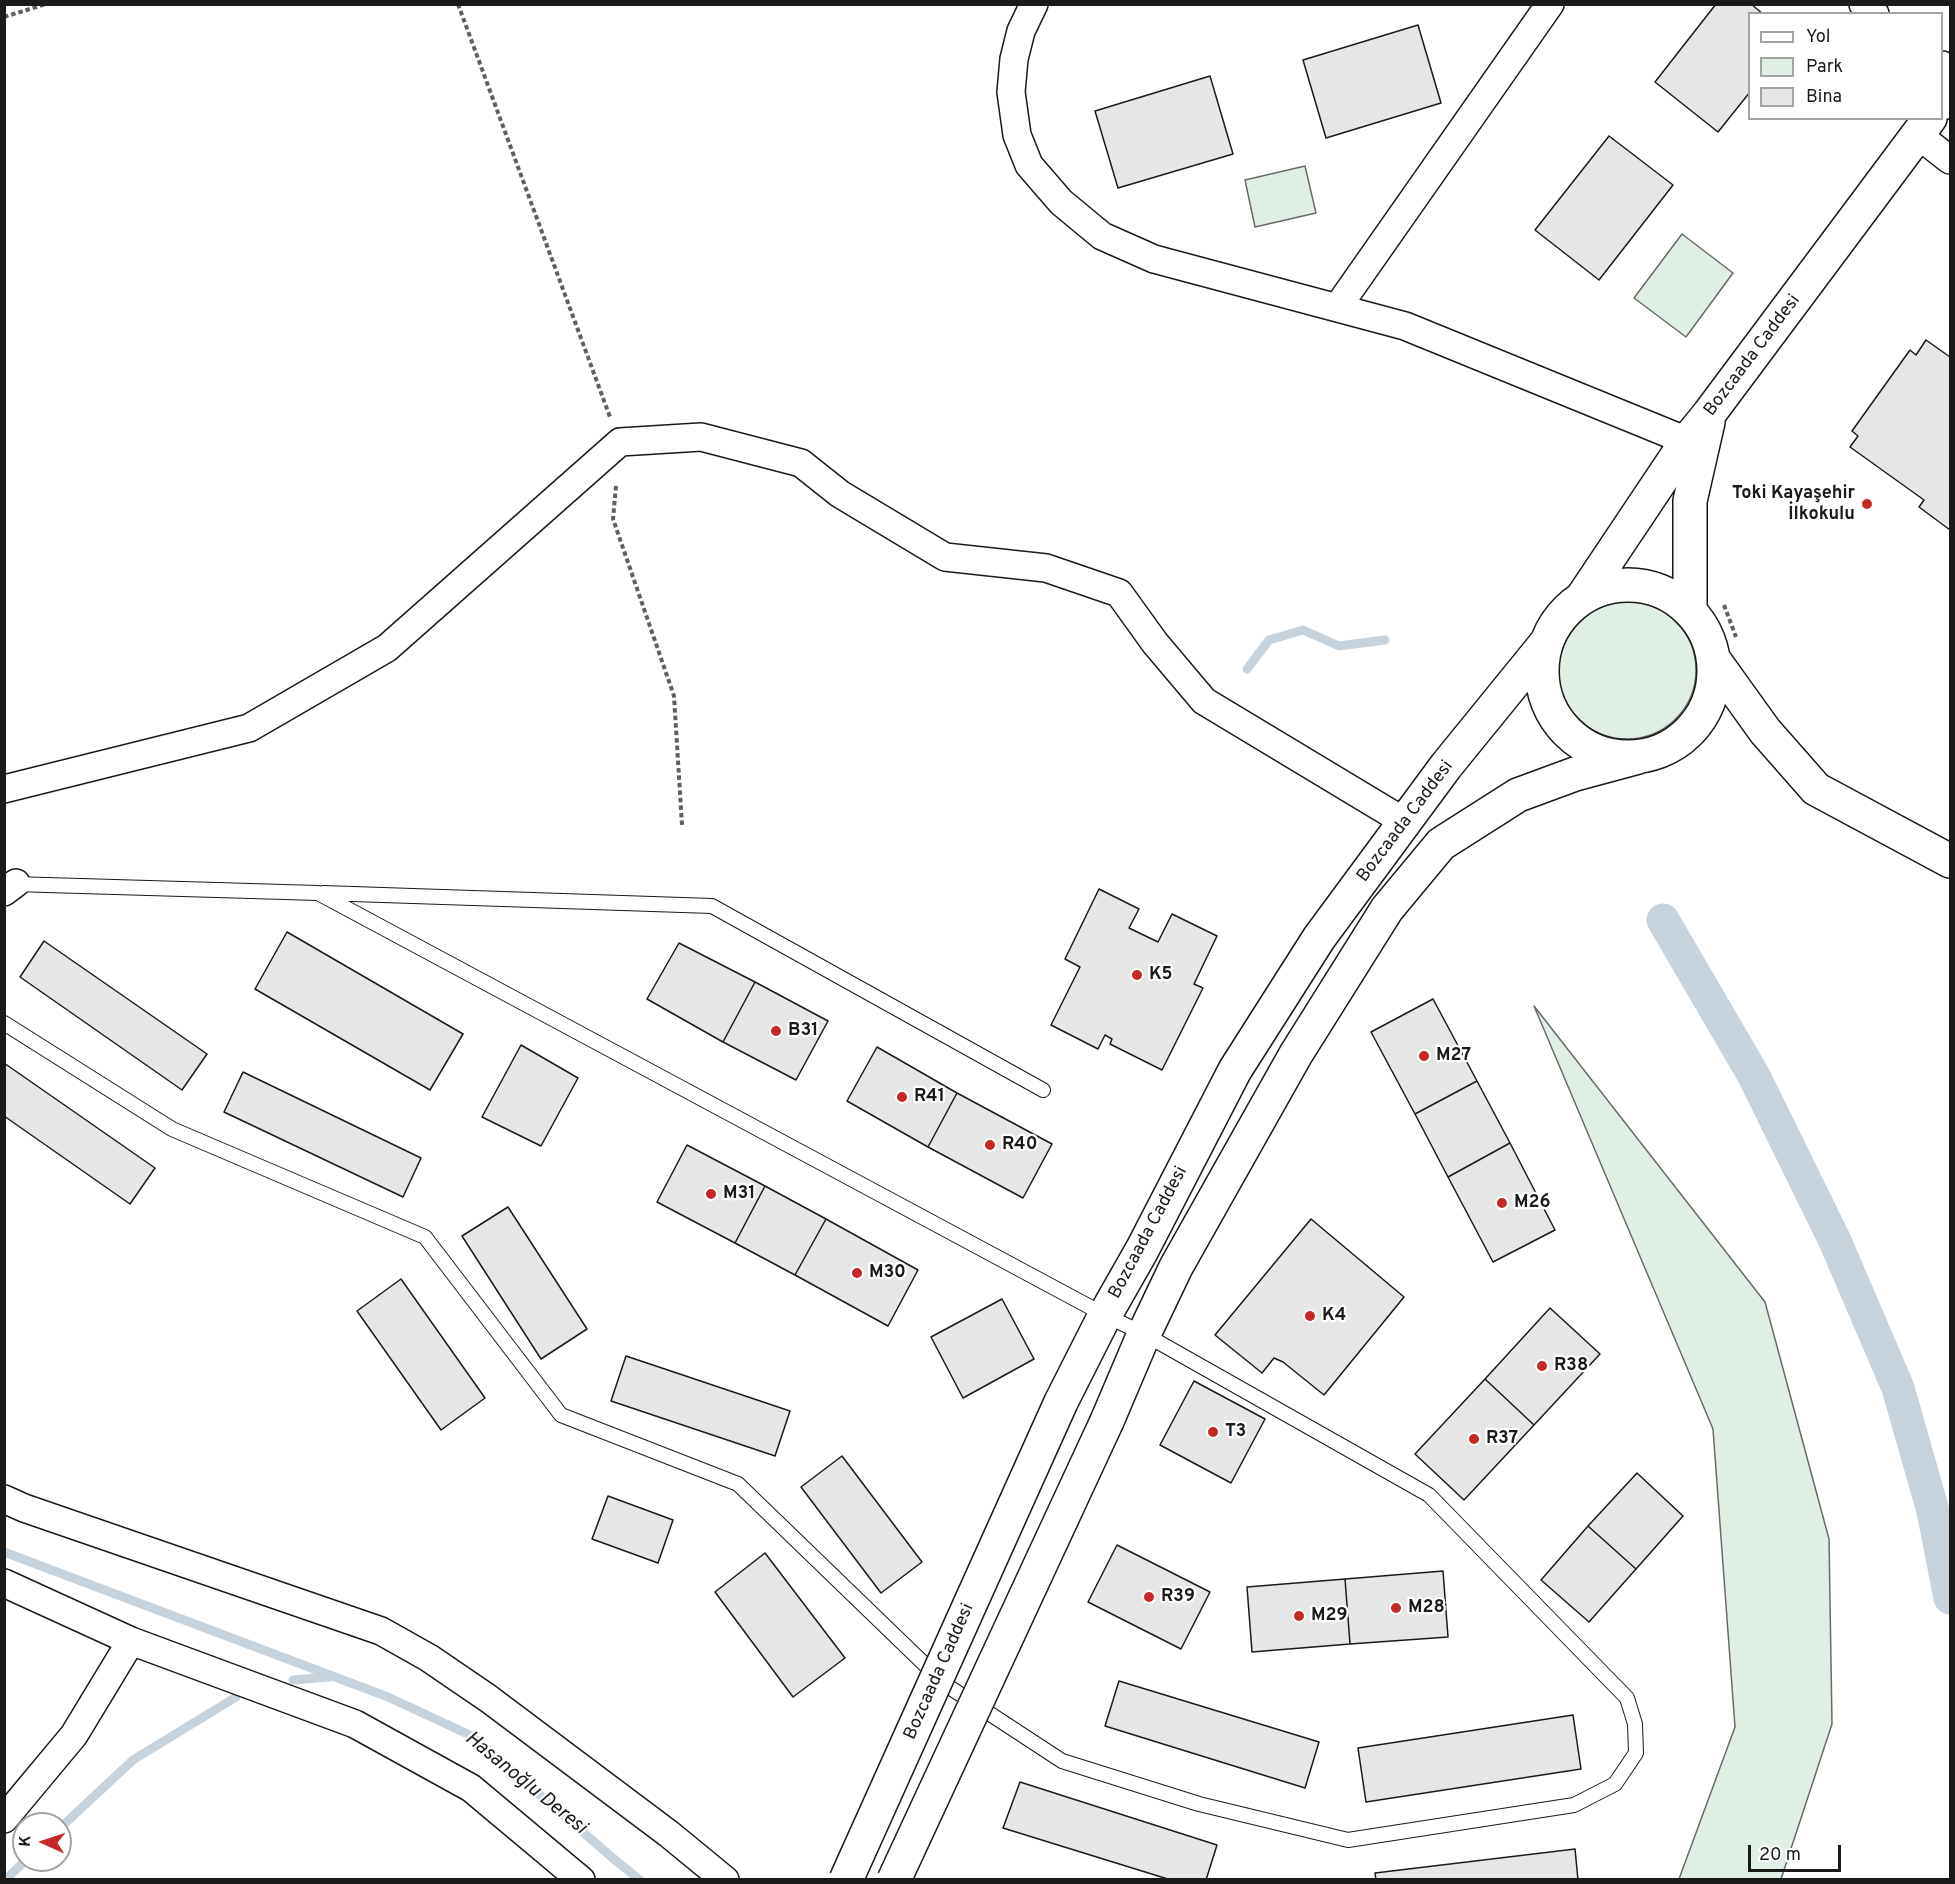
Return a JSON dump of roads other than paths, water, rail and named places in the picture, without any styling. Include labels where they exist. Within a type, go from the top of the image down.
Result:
[{"type":"street","points":[[1034,4],[1021,31],[1014,59],[1011,92],[1017,135],[1029,165],[1061,202],[1102,236],[1154,259],[1405,326],[1687,441]]},
{"type":"street","points":[[1337,308],[1550,4]]},
{"type":"street","points":[[1924,127],[1950,160]]},
{"type":"street","name":"Bozcaada Caddesi","points":[[1582,598],[1687,441],[1924,127]]},
{"type":"street","points":[[1690,610],[1690,501],[1709,414]]},
{"type":"street","points":[[4,789],[249,728],[387,648],[620,442],[701,437],[801,463],[840,494],[945,557],[1046,568],[1119,593],[1155,643],[1204,701],[1405,822]]},
{"type":"street","points":[[1726,653],[1703,713],[1687,734],[1664,750],[1638,757],[1609,755],[1583,744],[1561,725],[1547,700],[1542,671],[1546,643],[1564,615],[1582,598],[1609,586],[1638,585],[1666,593],[1690,610],[1707,634],[1726,653],[1765,731],[1816,789],[1950,861]]},
{"type":"street","name":"Bozcaada Caddesi","points":[[846,1880],[1061,1402],[1235,1070],[1319,938],[1446,766],[1546,643]]},
{"type":"street","name":"Bozcaada Caddesi","points":[[894,1880],[1176,1267],[1296,1054],[1387,909],[1441,844],[1518,795],[1575,774],[1638,757]]},
{"type":"street","points":[[4,1500],[381,1631],[429,1659],[498,1706],[669,1834],[725,1880]]},
{"type":"street","points":[[4,1583],[131,1641],[355,1725],[471,1788],[581,1880]]},
{"type":"street","points":[[4,1819],[74,1735],[131,1641]]},
{"type":"lane","points":[[8,887],[318,893],[712,906],[1043,1090]]},
{"type":"lane","points":[[4,1023],[172,1129],[424,1237],[561,1415],[738,1484],[946,1685],[1062,1761],[1199,1804],[1348,1840],[1574,1805],[1616,1784],[1636,1753],[1635,1724],[1627,1698],[1429,1495],[1144,1334],[318,893]]},
{"type":"waterway","points":[[1247,669],[1269,640],[1303,630],[1339,646],[1385,640]]},
{"type":"waterway","points":[[1663,920],[1754,1076],[1835,1241],[1898,1388],[1933,1511],[1950,1598]]},
{"type":"waterway","name":"Hasanoğlu Deresi","points":[[4,1552],[388,1697],[472,1736],[640,1880]]},
{"type":"waterway","name":"Hasanoğlu Deresi","points":[[293,1680],[329,1677]]},
{"type":"waterway","name":"Hasanoğlu Deresi","points":[[72,1817],[133,1760],[236,1697]]},
{"type":"waterway","name":"Hasanoğlu Deresi","points":[[5,1880],[13,1872]]},
{"type":"place","name":"Toki Kayaşehir İlkokulu","points":[[1867,504]]},
{"type":"place","name":"K5","points":[[1137,975]]},
{"type":"place","name":"B31","points":[[776,1031]]},
{"type":"place","name":"M27","points":[[1424,1056]]},
{"type":"place","name":"R41","points":[[902,1097]]},
{"type":"place","name":"R40","points":[[990,1145]]},
{"type":"place","name":"M31","points":[[711,1194]]},
{"type":"place","name":"M26","points":[[1502,1203]]},
{"type":"place","name":"M30","points":[[857,1273]]},
{"type":"place","name":"K4","points":[[1310,1316]]},
{"type":"place","name":"R38","points":[[1542,1366]]},
{"type":"place","name":"T3","points":[[1213,1432]]},
{"type":"place","name":"R37","points":[[1474,1439]]},
{"type":"place","name":"R39","points":[[1149,1597]]},
{"type":"place","name":"M28","points":[[1396,1608]]},
{"type":"place","name":"M29","points":[[1299,1616]]}]
